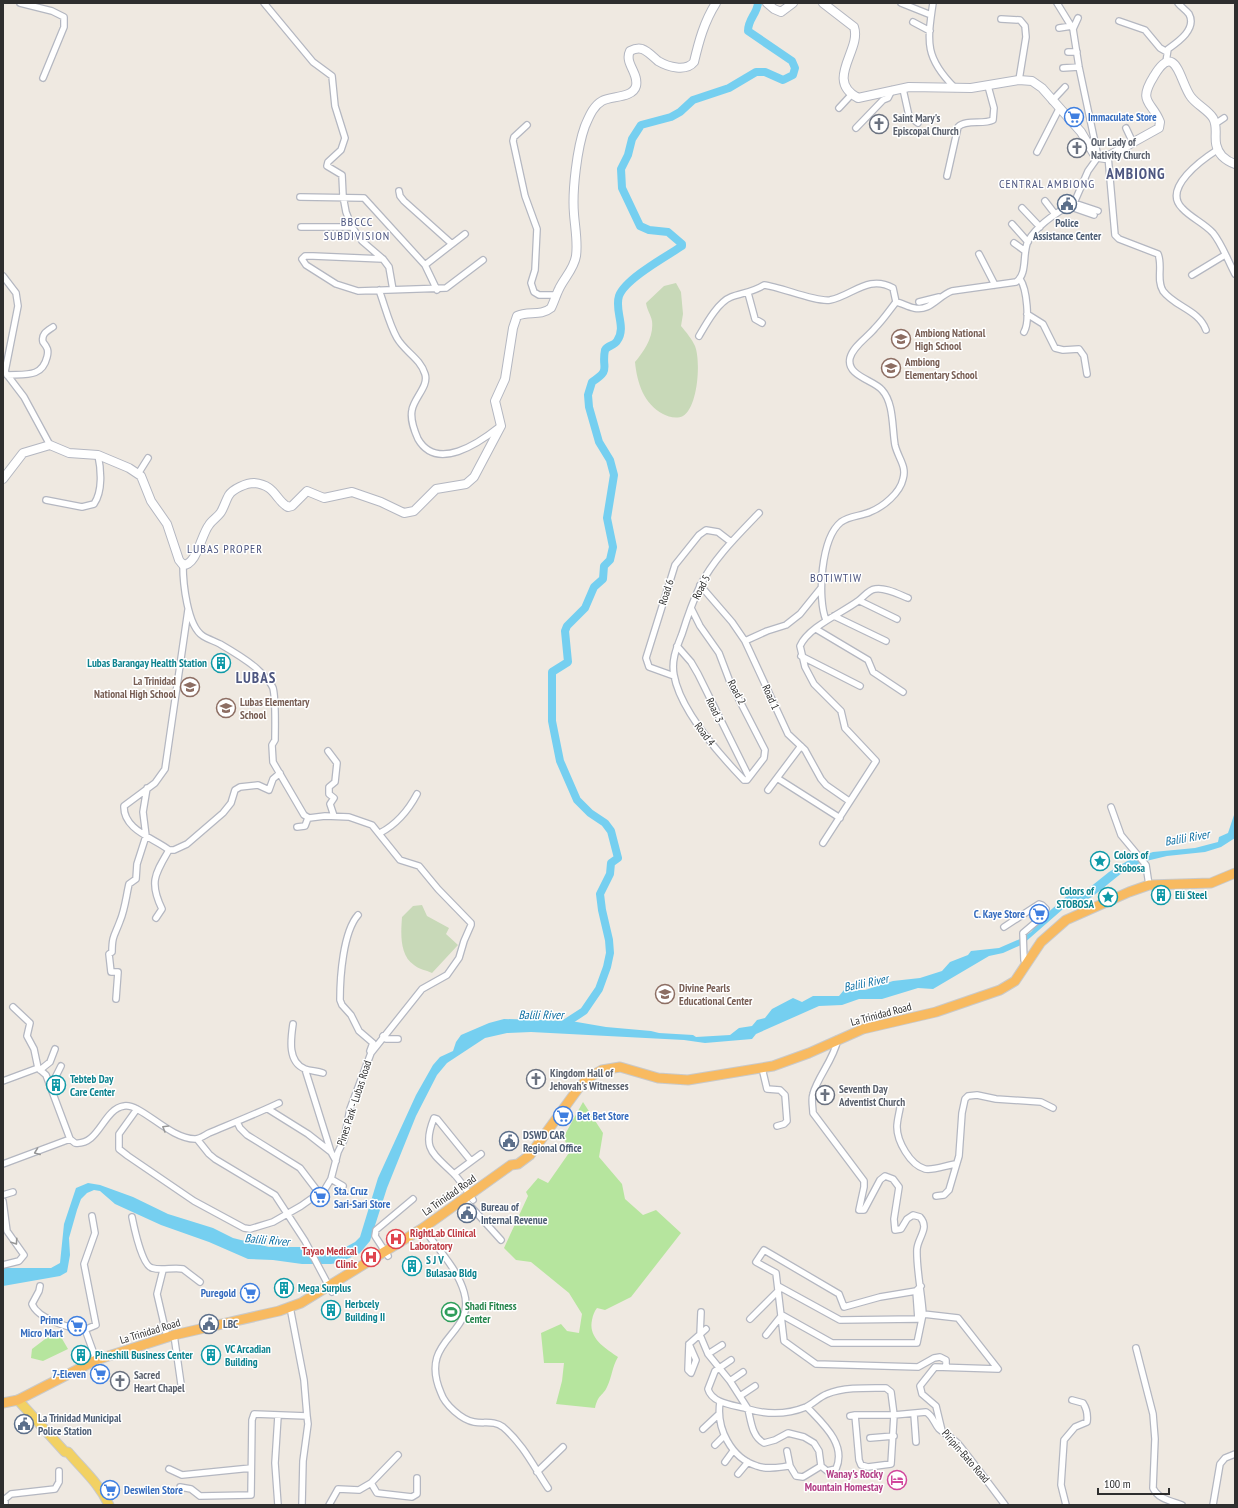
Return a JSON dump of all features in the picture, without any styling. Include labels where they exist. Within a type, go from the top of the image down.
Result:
[{"type":"highway","name":"La Trinidad Road","points":[[22,1401],[97,1362],[172,1337],[291,1310],[330,1289],[425,1230],[469,1199],[512,1165],[518,1164],[535,1149],[580,1086],[590,1076],[602,1070],[620,1067],[658,1078],[683,1080],[762,1068],[809,1053],[838,1039],[877,1025],[936,1012],[1000,990],[1015,981],[1047,935],[1066,920],[1129,892],[1150,885],[1211,882],[1235,873]]},
{"type":"highway","points":[[3,1403],[22,1401]]},
{"type":"highway","points":[[3,1409],[22,1401]]},
{"type":"main road","points":[[3,479],[23,453],[50,445],[69,453],[98,455],[138,474],[151,501],[167,524],[178,560],[183,565],[190,563],[195,557],[203,535],[209,524],[222,510],[229,495],[243,485],[254,483],[272,489],[288,507],[292,506],[307,491],[324,498],[352,492],[381,502],[404,513],[418,508],[436,489],[470,482],[501,426],[495,401],[505,379],[517,316],[521,314],[546,312],[551,308],[576,258],[577,236],[574,212],[576,167],[584,128],[589,116],[601,102],[610,97],[623,96],[634,90],[636,87],[636,77],[628,60],[630,51],[634,49],[642,49],[660,62],[668,65],[687,68],[691,65],[694,62],[708,15],[716,3]]},
{"type":"main road","points":[[767,3],[774,9],[781,12],[793,3]]},
{"type":"main road","points":[[823,3],[854,27],[856,33],[844,74],[846,87],[858,98],[903,88],[955,88],[988,86],[1019,80],[1028,80],[1036,83],[1081,132],[1094,154],[1098,157],[1108,156],[1156,131],[1160,126],[1159,120],[1148,105],[1147,93],[1153,76],[1159,67],[1166,62],[1171,62],[1177,66],[1190,96],[1212,117],[1215,124],[1217,150],[1227,161],[1235,164]]},
{"type":"main road","points":[[22,1401],[63,1450],[67,1452],[95,1481],[109,1505]]},
{"type":"street","points":[[20,3],[52,11],[64,17],[64,28],[43,78]]},
{"type":"street","points":[[264,3],[313,62],[332,76],[336,106],[345,138],[341,150],[328,162],[327,166],[342,175],[343,196],[346,212],[352,227],[362,241],[383,259],[391,273],[393,290]]},
{"type":"street","points":[[901,3],[931,14]]},
{"type":"street","points":[[1024,332],[1027,314],[1026,291],[1020,279],[1028,242],[1040,227],[1055,214],[1071,205],[1088,171],[1098,157],[1072,27],[1057,3]]},
{"type":"street","points":[[1166,62],[1168,49],[1179,42],[1186,33],[1190,22],[1189,15],[1178,3]]},
{"type":"street","points":[[932,4],[930,45],[933,62],[945,79],[955,88]]},
{"type":"street","points":[[1072,27],[1078,18]]},
{"type":"street","points":[[1001,19],[1020,20],[1023,22],[1026,30],[1019,80]]},
{"type":"street","points":[[1119,21],[1145,30],[1160,48],[1167,52]]},
{"type":"street","points":[[914,22],[930,31]]},
{"type":"street","points":[[1059,28],[1072,27]]},
{"type":"street","points":[[1068,52],[1077,52]]},
{"type":"street","points":[[1063,68],[1079,67]]},
{"type":"street","points":[[947,176],[958,128],[964,124],[984,123],[993,120],[994,108],[988,86]]},
{"type":"street","points":[[1052,101],[1065,87]]},
{"type":"street","points":[[903,88],[909,116],[918,123]]},
{"type":"street","points":[[856,128],[883,100],[888,98],[892,90]]},
{"type":"street","points":[[839,108],[852,94]]},
{"type":"street","points":[[1036,152],[1059,109]]},
{"type":"street","points":[[1215,124],[1224,118]]},
{"type":"street","points":[[527,125],[514,137],[513,141],[525,196],[537,229],[535,270],[531,283],[532,288],[539,296],[557,295]]},
{"type":"street","points":[[1126,128],[1133,143]]},
{"type":"street","points":[[1217,150],[1190,170],[1180,185],[1177,197],[1181,208],[1213,234],[1235,274]]},
{"type":"street","points":[[1108,156],[1115,235],[1119,239],[1158,254],[1160,262],[1160,284],[1164,292],[1202,320],[1206,330]]},
{"type":"street","points":[[399,191],[400,196],[404,201],[452,244]]},
{"type":"street","points":[[300,196],[343,196],[364,198],[425,264],[437,290]]},
{"type":"street","points":[[1045,201],[1055,214]]},
{"type":"street","points":[[1071,205],[1096,213]]},
{"type":"street","points":[[1022,208],[1040,227]]},
{"type":"street","points":[[1012,224],[1028,242]]},
{"type":"street","points":[[301,227],[352,227]]},
{"type":"street","points":[[425,264],[464,234]]},
{"type":"street","points":[[1014,243],[1025,251]]},
{"type":"street","points":[[979,254],[995,285]]},
{"type":"street","points":[[1192,275],[1225,255]]},
{"type":"street","points":[[383,259],[313,256],[305,256],[302,259],[306,265],[336,284],[358,291],[437,290],[451,286],[483,260]]},
{"type":"street","points":[[3,276],[16,292],[18,306],[5,368],[7,375],[24,397],[50,445]]},
{"type":"street","points":[[919,302],[939,297],[952,291],[1016,282],[1020,279]]},
{"type":"street","points":[[699,336],[712,314],[728,298],[748,293],[764,285],[828,300],[859,286],[887,284],[893,288],[896,302],[875,329],[854,350],[850,361],[851,366],[858,374],[876,384],[886,394],[889,402],[895,445],[904,465],[904,477],[898,491],[880,507],[842,521],[832,535],[826,554],[821,588],[823,611],[826,620]]},
{"type":"street","points":[[379,290],[398,339],[422,364],[426,376],[425,382],[412,409],[412,422],[415,433],[427,450],[434,453],[457,452],[486,437],[501,426]]},
{"type":"street","points":[[748,293],[754,319],[762,323]]},
{"type":"street","points":[[896,302],[923,309],[929,307],[939,297]]},
{"type":"street","points":[[1027,314],[1043,324],[1055,348],[1063,350],[1079,349],[1082,352],[1087,374]]},
{"type":"street","points":[[7,375],[36,373],[40,371],[46,363],[48,353],[47,347],[43,342],[43,336],[53,327]]},
{"type":"street","points":[[46,500],[82,507],[94,504],[99,490],[100,477],[98,455]]},
{"type":"street","points":[[138,474],[148,458]]},
{"type":"street","name":"Road 5","points":[[674,676],[673,659],[700,586],[731,542],[759,513]]},
{"type":"street","name":"Road 6","points":[[674,676],[649,668],[646,658],[675,564],[699,535],[706,530],[718,532],[731,542]]},
{"type":"street","points":[[183,565],[183,580],[187,594],[188,609],[172,716],[169,756],[165,769],[160,778],[126,803],[123,809],[132,827],[152,838],[169,850],[174,850],[187,844],[223,814],[231,803],[235,790],[240,786],[258,785],[270,790],[273,779],[280,774]]},
{"type":"street","name":"Road 1","points":[[700,586],[732,622],[745,641],[788,734],[801,746],[826,785],[849,801]]},
{"type":"street","points":[[745,641],[767,631],[786,625],[800,614],[821,588]]},
{"type":"street","points":[[823,843],[876,761],[847,732],[841,711],[814,684],[801,656],[800,646],[802,641],[826,620],[860,601],[870,591],[876,588],[891,591],[908,598]]},
{"type":"street","points":[[860,601],[897,619]]},
{"type":"street","name":"Road 2","points":[[691,608],[700,626],[719,653],[730,682],[765,750],[764,758],[749,777]]},
{"type":"street","points":[[188,609],[198,632],[203,637],[221,645],[248,661],[262,673],[273,688],[275,740],[272,745],[271,755],[273,762],[304,815],[308,818],[305,826],[297,827]]},
{"type":"street","points":[[834,616],[886,641]]},
{"type":"street","points":[[816,629],[868,660],[873,672],[903,692]]},
{"type":"street","name":"Road 3","points":[[677,646],[691,662],[698,674],[749,777]]},
{"type":"street","points":[[801,656],[860,686]]},
{"type":"street","name":"Road 4","points":[[674,676],[688,710],[698,726],[734,770],[744,780],[749,777]]},
{"type":"street","points":[[768,790],[801,746]]},
{"type":"street","points":[[328,751],[337,763],[335,782],[329,787],[329,794],[334,798],[330,804],[334,816]]},
{"type":"street","points":[[777,778],[840,818]]},
{"type":"street","points":[[116,999],[118,972],[111,972],[109,954],[112,952],[114,932],[120,921],[122,909],[128,898],[129,884],[136,879],[136,864],[146,836],[143,812],[147,788]]},
{"type":"street","points":[[380,833],[392,827],[404,815],[417,794]]},
{"type":"street","points":[[1111,807],[1121,835],[1146,865],[1150,885]]},
{"type":"street","name":"Pines Park - Lubas Road","points":[[137,1109],[121,1130],[118,1140],[119,1149],[134,1164],[194,1201],[244,1228],[250,1229],[261,1226],[288,1214],[319,1194],[325,1189],[331,1179],[338,1152],[344,1140],[350,1109],[371,1053],[383,1036],[422,989],[447,975],[459,958],[471,923],[438,889],[419,866],[400,860],[380,833],[372,825],[362,820],[334,816],[308,818]]},
{"type":"street","points":[[156,918],[162,909],[154,893],[156,874],[169,850]]},
{"type":"street","points":[[1004,927],[1034,907],[1042,904],[1046,909],[1045,914],[1024,932],[1024,960],[1026,965]]},
{"type":"street","points":[[358,915],[352,923],[345,942],[340,1000],[342,1005],[351,1015],[359,1031],[372,1043],[371,1053]]},
{"type":"street","points":[[14,1007],[30,1023],[27,1036],[34,1049],[39,1069],[50,1081],[70,1139]]},
{"type":"street","points":[[293,1024],[291,1053],[305,1069],[310,1081],[331,1152],[336,1162]]},
{"type":"street","points":[[383,1036],[386,1039],[398,1039]]},
{"type":"street","points":[[782,1315],[832,1343],[917,1343],[923,1314],[917,1248],[923,1233],[922,1220],[916,1215],[910,1216],[901,1229],[895,1230],[894,1219],[899,1186],[893,1179],[885,1176],[880,1180],[864,1210],[859,1210],[864,1181],[814,1113],[813,1094],[835,1050],[838,1039]]},
{"type":"street","points":[[3,1081],[39,1069],[50,1062],[56,1049]]},
{"type":"street","points":[[50,1081],[55,1078],[61,1066]]},
{"type":"street","points":[[762,1068],[767,1089],[780,1090],[785,1095],[787,1121],[777,1126]]},
{"type":"street","points":[[305,1069],[324,1073]]},
{"type":"street","points":[[936,1196],[948,1191],[959,1156],[962,1113],[965,1099],[968,1096],[977,1095],[996,1099],[1037,1101],[1043,1102],[1053,1108]]},
{"type":"street","points":[[3,1164],[70,1139],[79,1143],[88,1140],[112,1113],[122,1106],[130,1106],[137,1109],[166,1129],[184,1137],[197,1139],[279,1103]]},
{"type":"street","points":[[900,1108],[897,1126],[898,1132],[903,1147],[912,1162],[926,1169],[956,1164]]},
{"type":"street","points":[[268,1109],[308,1134],[331,1152]]},
{"type":"street","points":[[471,1161],[437,1119],[434,1118],[429,1140],[430,1148],[440,1162],[454,1174],[469,1199],[501,1240]]},
{"type":"street","points":[[237,1122],[240,1128],[247,1135],[300,1168],[319,1194]]},
{"type":"street","points":[[197,1139],[215,1159],[275,1195],[305,1241],[330,1289]]},
{"type":"street","points":[[454,1174],[481,1154]]},
{"type":"street","points":[[331,1179],[343,1186]]},
{"type":"street","points":[[3,1195],[13,1192]]},
{"type":"street","points":[[386,1254],[375,1236],[376,1230],[413,1199]]},
{"type":"street","points":[[3,1200],[7,1231],[24,1255],[18,1261],[3,1265]]},
{"type":"street","points":[[84,1330],[96,1325],[84,1264],[95,1233],[92,1216]]},
{"type":"street","points":[[132,1217],[146,1264],[152,1269],[183,1269],[200,1282]]},
{"type":"street","points":[[425,1230],[454,1272],[464,1295],[462,1322],[444,1343],[435,1360],[436,1377],[444,1401],[466,1419],[475,1422],[492,1422],[502,1427],[529,1456],[537,1472],[548,1488]]},
{"type":"street","points":[[921,1286],[916,1291],[880,1297],[844,1307],[839,1294],[764,1250],[756,1262],[776,1273],[784,1341],[816,1364],[918,1367],[934,1358],[940,1357],[946,1360],[946,1367],[998,1369],[958,1318],[923,1314]]},
{"type":"street","points":[[163,1270],[157,1294],[172,1337],[181,1384]]},
{"type":"street","points":[[40,1286],[40,1291],[32,1304],[35,1309],[50,1319],[84,1330],[97,1362]]},
{"type":"street","points":[[778,1288],[840,1320],[918,1319],[916,1291]]},
{"type":"street","points":[[750,1319],[778,1288]]},
{"type":"street","points":[[291,1310],[305,1386],[307,1429],[302,1465],[302,1505]]},
{"type":"street","points":[[701,1312],[700,1335],[708,1354],[730,1381],[748,1409],[754,1432],[760,1441],[768,1443],[788,1433],[804,1437],[814,1443],[818,1451],[821,1466],[826,1471],[836,1469],[838,1457],[837,1444],[832,1435],[807,1407]]},
{"type":"street","points":[[766,1335],[782,1315]]},
{"type":"street","points":[[689,1344],[706,1329]]},
{"type":"street","points":[[708,1354],[722,1345]]},
{"type":"street","points":[[1136,1348],[1153,1414],[1155,1439],[1153,1488],[1155,1493],[1182,1505]]},
{"type":"street","points":[[731,1360],[718,1368],[712,1376],[708,1389],[709,1393],[720,1402],[748,1409],[776,1414],[807,1407],[824,1396],[842,1390],[886,1388],[891,1392],[894,1415],[894,1436],[891,1464],[868,1468],[862,1466],[858,1460],[853,1416],[894,1415],[914,1414],[926,1412],[942,1431]]},
{"type":"street","name":"Piripin-Bato Road","points":[[946,1367],[935,1367],[920,1386],[922,1394],[936,1406],[942,1431],[961,1447],[966,1455],[980,1470],[1005,1505]]},
{"type":"street","points":[[730,1381],[743,1372]]},
{"type":"street","points":[[740,1396],[755,1386]]},
{"type":"street","points":[[1066,1505],[1061,1485],[1064,1440],[1075,1427],[1086,1423],[1088,1418],[1087,1410],[1083,1403],[1072,1400]]},
{"type":"street","points":[[720,1402],[719,1414],[724,1436],[733,1451],[755,1466],[771,1469],[790,1466]]},
{"type":"street","points":[[180,1487],[191,1489],[200,1496],[251,1495],[253,1416],[256,1414],[306,1416]]},
{"type":"street","points":[[703,1429],[719,1414]]},
{"type":"street","points":[[914,1414],[916,1442]]},
{"type":"street","points":[[278,1416],[275,1463],[278,1505]]},
{"type":"street","points":[[715,1445],[724,1436]]},
{"type":"street","points":[[870,1438],[894,1436]]},
{"type":"street","points":[[537,1472],[563,1447]]},
{"type":"street","points":[[725,1462],[733,1451]]},
{"type":"street","points":[[787,1451],[790,1466],[796,1476],[804,1477],[821,1466]]},
{"type":"street","points":[[1213,1505],[1220,1464],[1225,1458],[1235,1454]]},
{"type":"street","points":[[329,1505],[338,1489],[355,1491],[370,1483],[398,1455]]},
{"type":"street","points":[[738,1474],[748,1462]]},
{"type":"street","points":[[169,1468],[182,1475],[251,1468]]},
{"type":"street","points":[[6,1505],[5,1499],[11,1494],[55,1489],[59,1482],[59,1471]]},
{"type":"street","points":[[370,1483],[377,1493],[412,1497],[417,1494],[417,1478]]},
{"type":"green space","points":[[676,283],[681,292],[683,314],[681,326],[691,338],[695,346],[698,372],[695,394],[688,411],[681,417],[670,417],[656,410],[646,399],[640,385],[635,362],[645,348],[651,333],[652,321],[646,303],[664,286]]},
{"type":"green space","points":[[422,905],[427,916],[449,928],[446,934],[458,945],[432,973],[418,968],[409,961],[403,949],[402,943],[402,917],[413,906]]},
{"type":"green space","points":[[583,1102],[603,1133],[599,1157],[622,1184],[625,1199],[643,1215],[656,1210],[681,1233],[631,1297],[605,1310],[597,1308],[594,1312],[591,1326],[595,1337],[603,1346],[618,1357],[614,1364],[607,1387],[599,1398],[595,1408],[556,1404],[562,1381],[564,1363],[544,1363],[541,1333],[561,1324],[567,1331],[579,1333],[582,1314],[569,1293],[531,1262],[516,1260],[504,1248],[528,1196],[526,1192],[538,1178],[548,1183],[571,1150],[563,1138]]},
{"type":"green space","points":[[57,1330],[68,1349],[43,1361],[31,1358],[32,1349]]},
{"type":"water","points":[[1235,812],[1235,838],[1221,847],[1205,852],[1167,856],[1142,862],[1123,872],[1092,897],[1063,909],[1023,944],[1003,953],[989,956],[933,989],[918,988],[882,999],[859,999],[842,1005],[819,1006],[756,1034],[752,1039],[705,1043],[684,1040],[531,1032],[507,1033],[485,1038],[447,1063],[437,1075],[416,1116],[387,1188],[370,1241],[359,1254],[337,1263],[302,1264],[273,1260],[248,1259],[209,1242],[161,1225],[115,1204],[100,1191],[94,1190],[87,1193],[81,1199],[77,1210],[69,1238],[70,1255],[67,1272],[60,1276],[3,1286],[3,1268],[51,1268],[60,1263],[64,1224],[76,1188],[88,1183],[100,1185],[133,1197],[168,1214],[213,1228],[233,1238],[269,1247],[301,1247],[319,1251],[346,1247],[360,1237],[378,1178],[416,1095],[433,1065],[440,1057],[453,1051],[456,1042],[461,1035],[489,1023],[504,1019],[571,1021],[606,1027],[693,1035],[696,1037],[730,1035],[739,1028],[752,1026],[757,1020],[765,1018],[772,1009],[793,998],[802,1002],[813,996],[839,996],[844,990],[865,990],[893,981],[920,978],[942,971],[950,962],[968,955],[971,951],[999,948],[1020,939],[1031,932],[1045,915],[1068,895],[1082,892],[1089,888],[1109,872],[1129,860],[1153,852],[1195,848],[1218,842],[1219,837],[1228,833]]},
{"type":"waterway","name":"Balili River","points":[[561,1026],[584,1011],[599,989],[607,967],[610,953],[609,940],[600,894],[610,874],[611,863],[618,858],[611,831],[605,823],[590,813],[577,800],[560,761],[552,721],[552,672],[568,662],[565,631],[567,626],[585,608],[594,587],[603,579],[604,566],[610,560],[613,547],[607,518],[614,475],[610,460],[599,442],[589,407],[588,395],[592,382],[604,371],[605,350],[616,343],[620,336],[621,325],[618,302],[619,296],[623,289],[629,282],[647,268],[682,246],[682,244],[668,232],[649,230],[640,226],[622,188],[621,169],[628,155],[632,139],[641,125],[671,117],[680,112],[693,100],[729,88],[756,72],[765,72],[783,80],[793,75],[795,68],[792,61],[748,31],[749,23],[758,3]]},
{"type":"place","name":"Immaculate Store","points":[[1074,117]]},
{"type":"place","name":"Saint Mary's Episcopal Church","points":[[879,124]]},
{"type":"place","name":"Our Lady of Nativity Church","points":[[1077,148]]},
{"type":"place","name":"Police Assistance Center","points":[[1067,204]]},
{"type":"place","name":"Ambiong National High School","points":[[901,339]]},
{"type":"place","name":"Ambiong Elementary School","points":[[891,368]]},
{"type":"place","name":"Lubas Barangay Health Station","points":[[221,663]]},
{"type":"place","name":"La Trinidad National High School","points":[[190,687]]},
{"type":"place","name":"Lubas Elementary School","points":[[226,708]]},
{"type":"place","name":"Colors of Stobosa","points":[[1100,861]]},
{"type":"place","name":"Eli Steel","points":[[1161,895]]},
{"type":"place","name":"Colors of STOBOSA","points":[[1108,897]]},
{"type":"place","name":"C. Kaye Store","points":[[1039,914]]},
{"type":"place","name":"Divine Pearls Educational Center","points":[[665,994]]},
{"type":"place","name":"Kingdom Hall of Jehovah's Witnesses","points":[[536,1079]]},
{"type":"place","name":"Tebteb Day Care Center","points":[[56,1085]]},
{"type":"place","name":"Seventh Day Adventist Church","points":[[825,1095]]},
{"type":"place","name":"Bet Bet Store","points":[[563,1116]]},
{"type":"place","name":"DSWD CAR Regional Office","points":[[509,1141]]},
{"type":"place","name":"Sta. Cruz Sari-Sari Store","points":[[320,1197]]},
{"type":"place","name":"Bureau of Internal Revenue","points":[[467,1213]]},
{"type":"place","name":"RightLab Clinical Laboratory","points":[[396,1239]]},
{"type":"place","name":"Tayao Medical Clinic","points":[[371,1257]]},
{"type":"place","name":"S J V Bulasao Bldg","points":[[412,1266]]},
{"type":"place","name":"Mega Surplus","points":[[284,1288]]},
{"type":"place","name":"Puregold","points":[[250,1293]]},
{"type":"place","name":"Herbcely Building II","points":[[331,1310]]},
{"type":"place","name":"Shadi Fitness Center","points":[[451,1312]]},
{"type":"place","name":"LBC","points":[[209,1324]]},
{"type":"place","name":"Prime Micro Mart","points":[[77,1326]]},
{"type":"place","name":"Pineshill Business Center","points":[[81,1355]]},
{"type":"place","name":"VC Arcadian Building","points":[[211,1355]]},
{"type":"place","name":"7-Eleven","points":[[100,1374]]},
{"type":"place","name":"Sacred Heart Chapel","points":[[120,1381]]},
{"type":"place","name":"La Trinidad Municipal Police Station","points":[[24,1424]]},
{"type":"place","name":"Wanay's Rocky Mountain Homestay","points":[[897,1480]]},
{"type":"place","name":"Deswilen Store","points":[[110,1490]]},
{"type":"district","name":"AMBIONG","points":[[1136,174]]},
{"type":"district","name":"CENTRAL AMBIONG","points":[[1047,184]]},
{"type":"district","name":"BBCCC SUBDIVISION","points":[[357,229]]},
{"type":"district","name":"LUBAS PROPER","points":[[225,549]]},
{"type":"district","name":"BOTIWTIW","points":[[836,578]]},
{"type":"district","name":"LUBAS","points":[[256,678]]}]
